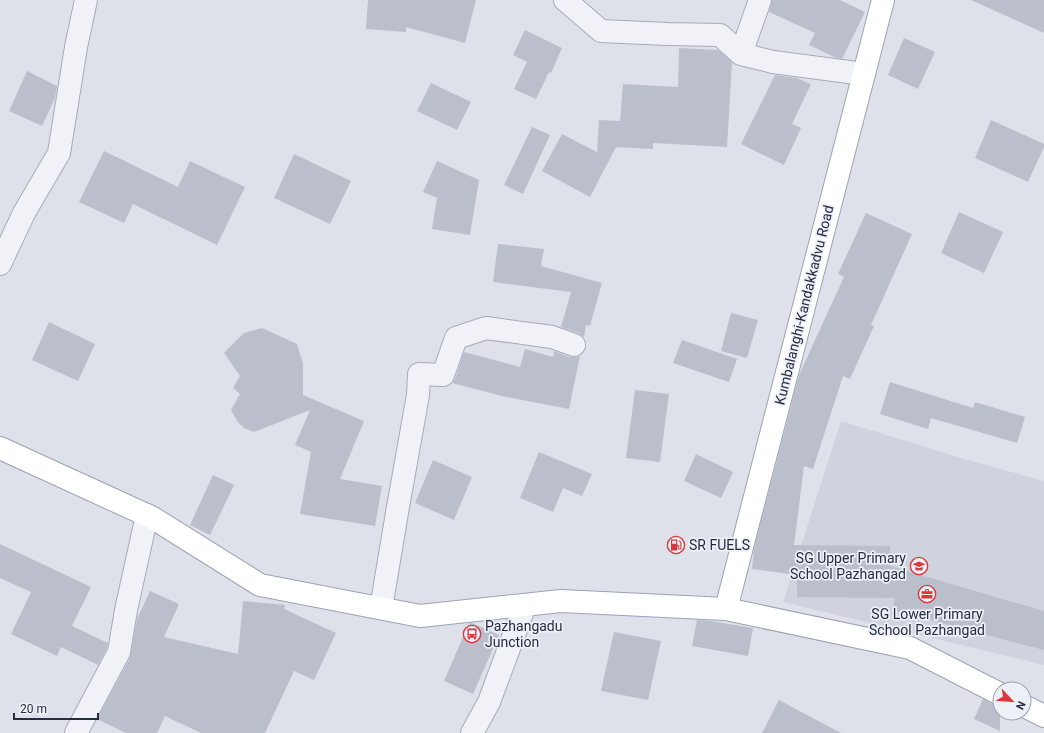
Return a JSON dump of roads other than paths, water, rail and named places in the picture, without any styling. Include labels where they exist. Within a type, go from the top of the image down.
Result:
[{"type":"main road","name":"Kumbalanghi-Kandakkadvu Road","points":[[726,609],[883,0]]},
{"type":"main road","points":[[0,448],[147,515],[260,585],[420,616],[562,601],[726,609],[910,648],[992,690]]},
{"type":"main road","points":[[1032,710],[1044,716]]},
{"type":"street","points":[[0,264],[24,213],[59,153],[76,47],[86,0]]},
{"type":"street","points":[[565,0],[601,30],[667,34],[720,35],[741,54],[773,62],[864,74]]},
{"type":"street","points":[[741,54],[760,0]]},
{"type":"street","points":[[381,608],[418,396],[419,374],[443,376],[456,338],[486,328],[552,337],[574,345]]},
{"type":"street","points":[[76,733],[119,652],[126,610],[147,515]]},
{"type":"street","points":[[472,733],[489,702],[525,605]]},
{"type":"place","name":"SR FUELS","points":[[676,545]]},
{"type":"place","name":"SG Upper Primary School Pazhangad","points":[[919,566]]},
{"type":"place","name":"SG Lower Primary School Pazhangad","points":[[927,594]]},
{"type":"place","name":"Pazhangadu Junction","points":[[472,634]]}]
